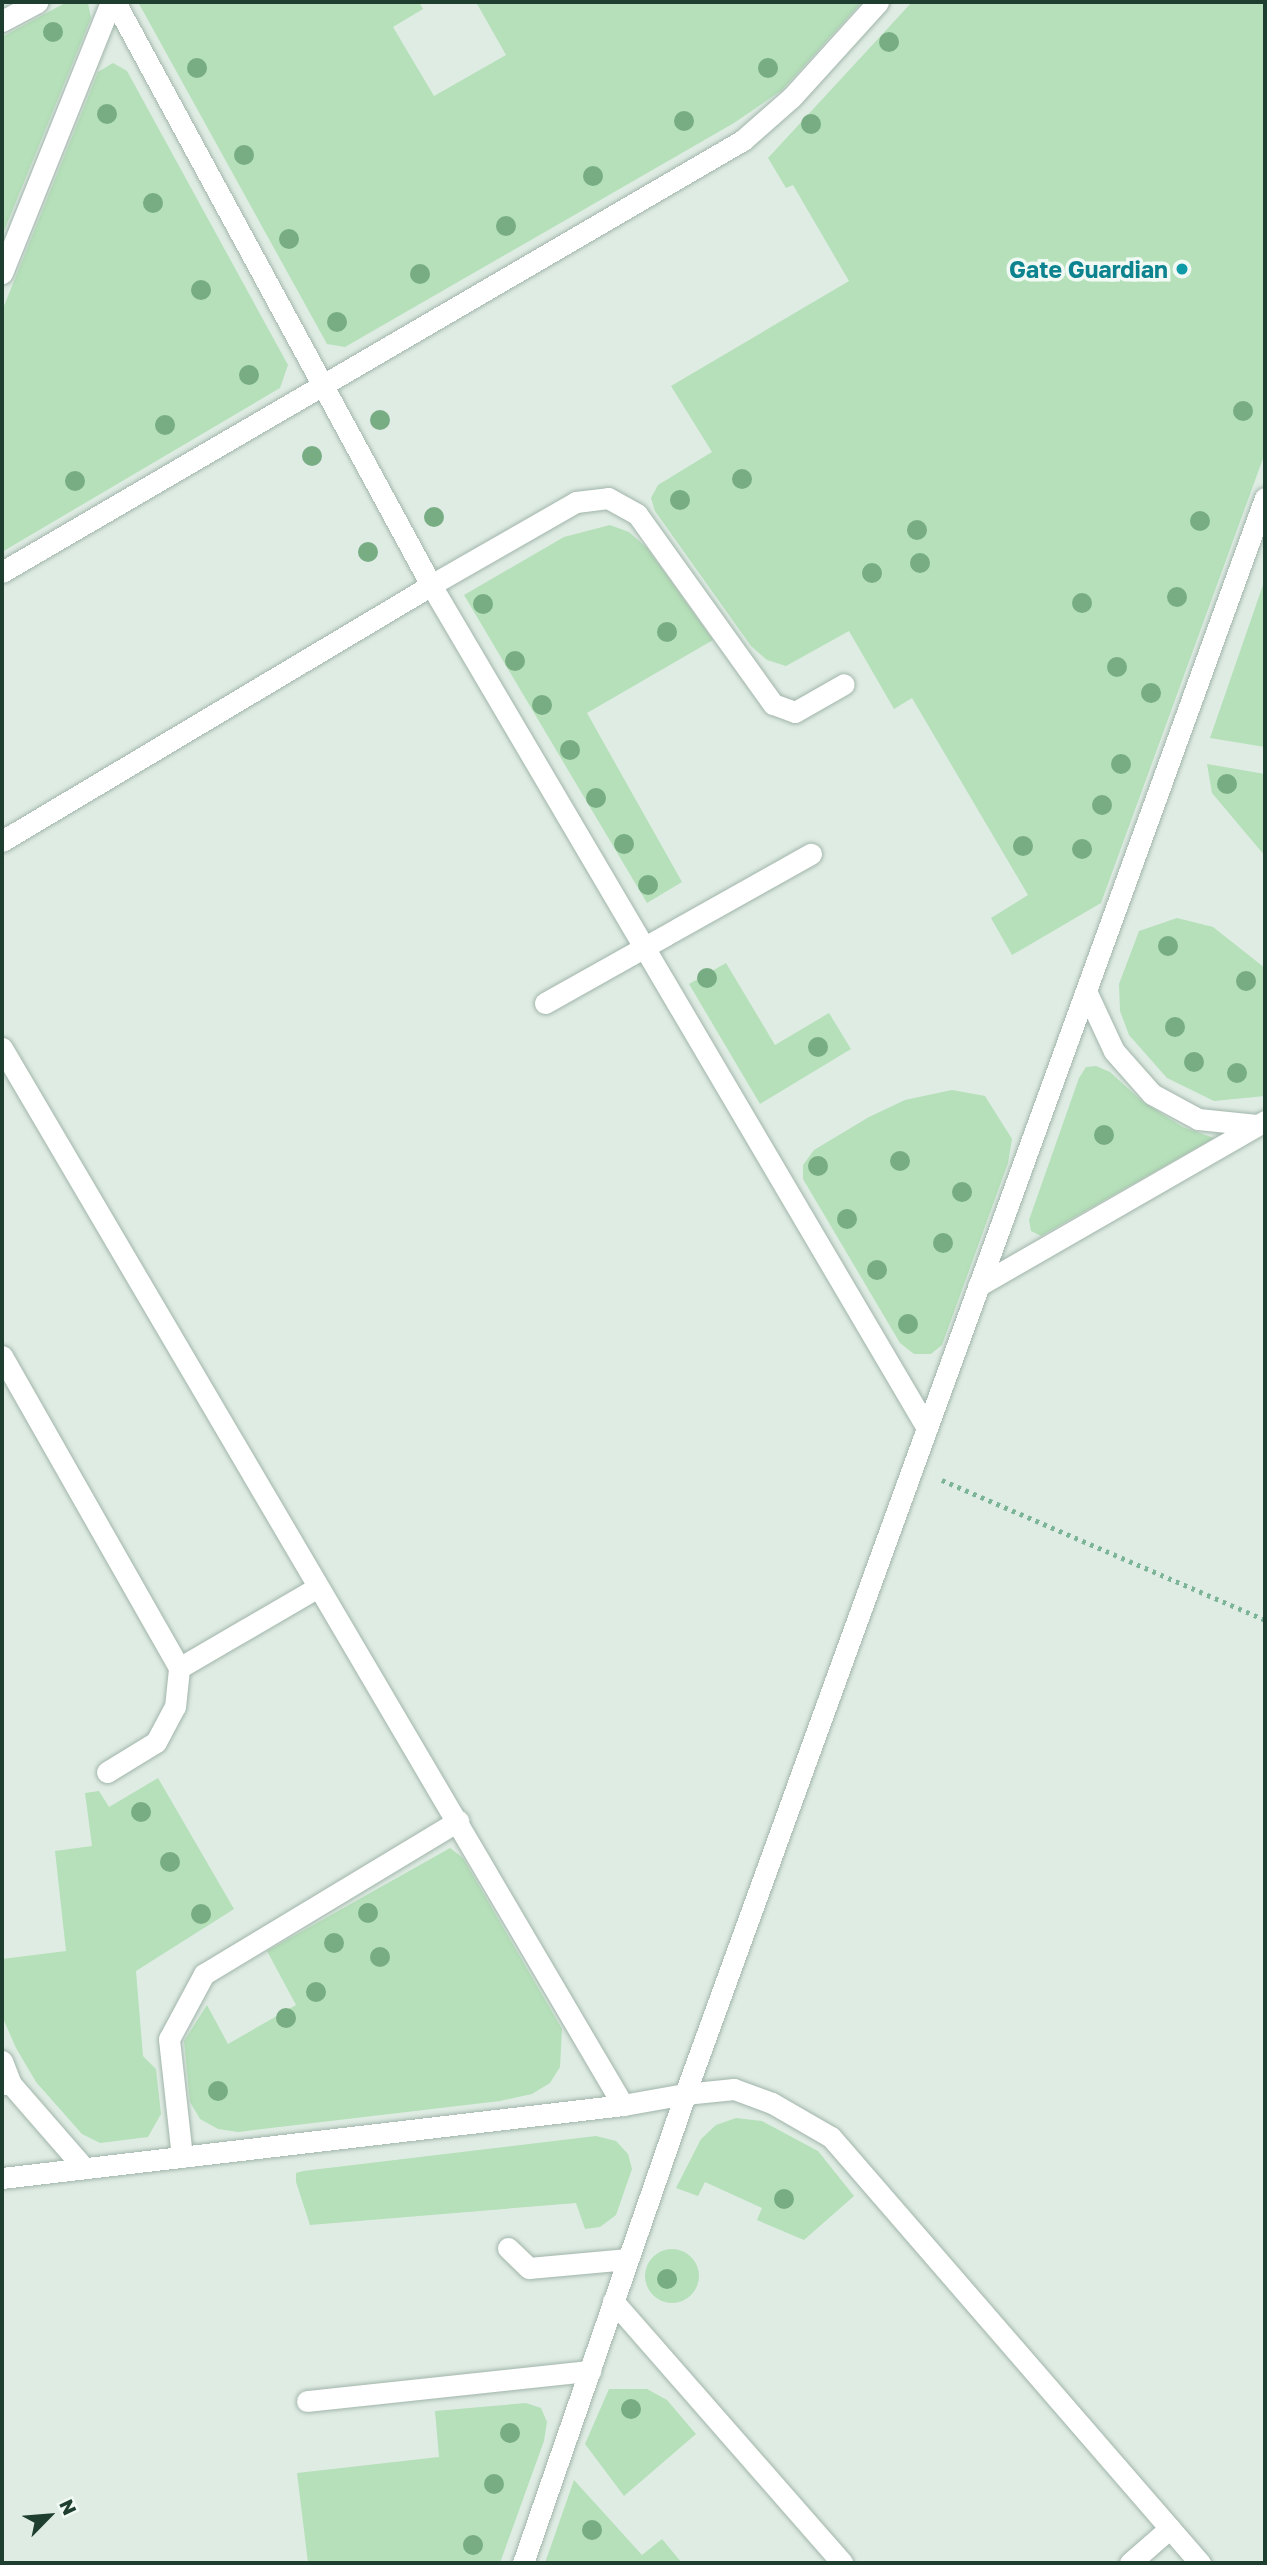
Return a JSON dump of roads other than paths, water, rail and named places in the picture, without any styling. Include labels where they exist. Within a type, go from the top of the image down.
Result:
[{"type":"lane","points":[[2,21],[37,2]]},
{"type":"lane","points":[[2,273],[113,2]]},
{"type":"lane","points":[[113,2],[431,585],[927,1428]]},
{"type":"lane","points":[[2,572],[743,140],[792,97],[878,2]]},
{"type":"lane","points":[[2,841],[431,585],[576,502],[608,498],[637,514],[773,704],[795,712],[844,684]]},
{"type":"lane","points":[[523,2563],[685,2094],[1265,498]]},
{"type":"lane","points":[[545,1003],[811,854]]},
{"type":"lane","points":[[1086,991],[1114,1051],[1152,1094],[1198,1119],[1261,1123]]},
{"type":"lane","points":[[2,1048],[623,2105]]},
{"type":"lane","points":[[978,1286],[1261,1123]]},
{"type":"lane","points":[[2,1356],[179,1668],[175,1707],[156,1742],[107,1772]]},
{"type":"lane","points":[[179,1668],[318,1587]]},
{"type":"lane","points":[[182,2157],[169,2039],[204,1974],[458,1821]]},
{"type":"lane","points":[[2,2061],[6,2084],[85,2168]]},
{"type":"lane","points":[[2,2178],[623,2105],[734,2089],[772,2104],[831,2137],[1200,2563]]},
{"type":"lane","points":[[509,2248],[529,2268],[628,2259]]},
{"type":"lane","points":[[613,2301],[842,2563]]},
{"type":"lane","points":[[307,2401],[590,2371]]},
{"type":"lane","points":[[1130,2563],[1170,2528]]},
{"type":"place","name":"Gate Guardian","points":[[1182,269]]}]
